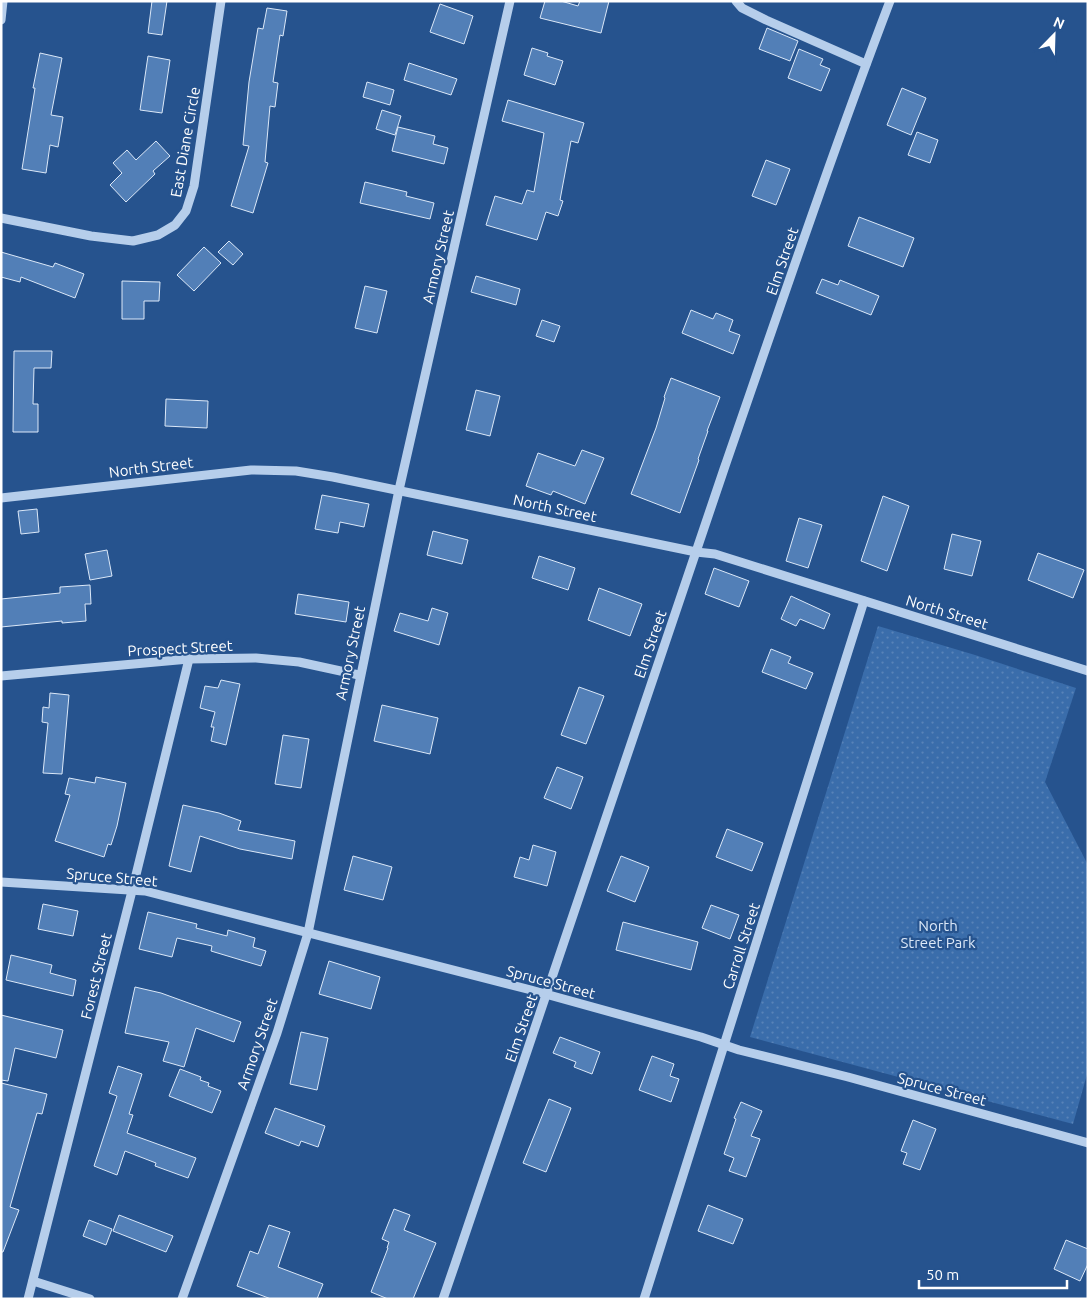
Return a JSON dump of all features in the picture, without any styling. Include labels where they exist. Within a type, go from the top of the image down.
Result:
[{"type":"street","points":[[1,20],[3,1]]},
{"type":"street","name":"East Diane Circle","points":[[1,218],[91,236],[133,241],[158,235],[175,226],[186,211],[194,186],[221,1]]},
{"type":"street","name":"Armory Street","points":[[182,1299],[277,1033],[308,933],[359,675],[399,490],[510,1]]},
{"type":"street","points":[[736,1],[742,8],[766,20],[866,64]]},
{"type":"street","name":"Elm Street","points":[[443,1299],[548,994],[620,773],[696,552],[866,64],[890,1]]},
{"type":"street","name":"North Street","points":[[1,498],[251,470],[296,472],[399,490],[696,552],[715,554],[1088,671]]},
{"type":"street","name":"Carroll Street","points":[[644,1299],[864,601]]},
{"type":"street","name":"Prospect Street","points":[[1,676],[189,659],[256,658],[299,662],[359,675]]},
{"type":"street","name":"Forest Street","points":[[28,1299],[189,659]]},
{"type":"street","name":"Spruce Street","points":[[1,882],[145,891],[548,994],[1088,1144]]},
{"type":"street","points":[[33,1281],[90,1299]]},
{"type":"green space","name":"North Street Park","points":[[878,626],[1076,688],[1045,782],[1088,865],[1088,1071],[1073,1124],[750,1037]]},
{"type":"building","points":[[152,1],[167,1],[162,35],[148,33]]},
{"type":"building","points":[[545,1],[561,1],[578,6],[580,1],[609,1],[601,33],[540,18]]},
{"type":"building","points":[[440,4],[473,16],[464,44],[430,32]]},
{"type":"building","points":[[267,8],[287,11],[283,36],[280,35],[273,82],[278,83],[275,107],[270,106],[265,162],[268,163],[253,213],[231,206],[249,146],[243,145],[249,82],[258,28],[263,29]]},
{"type":"building","points":[[767,28],[798,41],[790,61],[759,49]]},
{"type":"building","points":[[532,48],[548,53],[547,56],[563,61],[555,85],[524,75]]},
{"type":"building","points":[[799,49],[823,59],[820,65],[830,69],[821,91],[788,78]]},
{"type":"building","points":[[40,53],[62,58],[51,115],[63,117],[58,147],[50,145],[46,173],[22,169],[35,88],[33,88]]},
{"type":"building","points":[[148,56],[170,60],[162,113],[140,110]]},
{"type":"building","points":[[409,63],[457,79],[451,95],[404,80]]},
{"type":"building","points":[[367,82],[394,90],[390,105],[363,97]]},
{"type":"building","points":[[902,88],[926,98],[911,135],[887,125]]},
{"type":"building","points":[[508,100],[584,123],[578,143],[571,141],[560,200],[563,201],[558,216],[546,212],[537,240],[486,225],[495,196],[522,204],[527,190],[534,192],[544,133],[502,121]]},
{"type":"building","points":[[382,110],[401,116],[395,135],[376,129]]},
{"type":"building","points":[[398,127],[435,136],[433,144],[448,148],[444,164],[392,151]]},
{"type":"building","points":[[917,132],[938,140],[930,163],[908,155]]},
{"type":"building","points":[[156,141],[170,156],[153,171],[155,174],[126,202],[110,185],[122,173],[113,163],[127,150],[136,160]]},
{"type":"building","points":[[766,160],[790,169],[776,205],[752,196]]},
{"type":"building","points":[[365,182],[407,192],[406,196],[434,203],[430,219],[360,203]]},
{"type":"building","points":[[859,217],[914,238],[903,267],[848,246]]},
{"type":"building","points":[[229,241],[243,254],[233,265],[218,252]]},
{"type":"building","points":[[204,247],[221,263],[194,291],[177,275]]},
{"type":"building","points":[[1,252],[53,267],[55,263],[84,274],[75,298],[21,277],[20,282],[1,277]]},
{"type":"building","points":[[476,276],[520,289],[516,305],[471,292]]},
{"type":"building","points":[[822,279],[838,285],[840,280],[879,296],[871,315],[816,293]]},
{"type":"building","points":[[122,281],[160,282],[159,301],[144,301],[144,319],[122,319]]},
{"type":"building","points":[[365,286],[387,291],[377,333],[355,328]]},
{"type":"building","points":[[691,310],[713,319],[716,313],[733,320],[729,331],[740,335],[733,354],[682,333]]},
{"type":"building","points":[[542,320],[560,326],[554,342],[536,336]]},
{"type":"building","points":[[14,351],[52,351],[51,368],[34,368],[33,404],[38,404],[38,432],[13,432]]},
{"type":"building","points":[[671,378],[720,397],[680,513],[631,494],[656,428]]},
{"type":"building","points":[[476,390],[500,396],[490,436],[466,430]]},
{"type":"building","points":[[166,399],[208,401],[207,428],[165,426]]},
{"type":"building","points":[[582,450],[604,458],[585,504],[553,491],[551,495],[526,486],[538,453],[575,466]]},
{"type":"building","points":[[322,495],[369,504],[364,527],[340,522],[338,533],[315,529]]},
{"type":"building","points":[[883,496],[909,506],[887,571],[861,561]]},
{"type":"building","points":[[37,509],[39,532],[21,534],[18,511]]},
{"type":"building","points":[[799,518],[822,525],[808,568],[786,561]]},
{"type":"building","points":[[433,531],[468,540],[462,564],[427,555]]},
{"type":"building","points":[[952,534],[981,541],[972,576],[944,569]]},
{"type":"building","points":[[107,550],[112,576],[90,580],[85,554]]},
{"type":"building","points":[[1038,553],[1084,570],[1073,598],[1028,580]]},
{"type":"building","points":[[539,556],[575,568],[568,590],[532,578]]},
{"type":"building","points":[[714,568],[749,581],[739,607],[705,594]]},
{"type":"building","points":[[90,585],[91,604],[85,604],[86,621],[62,623],[62,621],[1,627],[1,599],[60,593],[60,587]]},
{"type":"building","points":[[599,588],[642,604],[630,636],[588,620]]},
{"type":"building","points":[[298,594],[349,602],[346,622],[295,614]]},
{"type":"building","points":[[791,596],[830,614],[824,629],[800,619],[796,626],[781,619]]},
{"type":"building","points":[[432,608],[448,613],[439,645],[394,631],[400,613],[428,621]]},
{"type":"building","points":[[771,649],[791,657],[788,663],[813,673],[806,689],[762,672]]},
{"type":"building","points":[[221,680],[240,684],[226,745],[211,741],[214,727],[211,727],[215,712],[200,708],[205,686],[218,688]]},
{"type":"building","points":[[579,687],[604,696],[586,744],[561,735]]},
{"type":"building","points":[[50,693],[69,695],[62,774],[43,773],[48,723],[42,722],[43,707],[49,708]]},
{"type":"building","points":[[382,705],[438,718],[430,754],[374,741]]},
{"type":"building","points":[[283,735],[309,739],[301,788],[275,784]]},
{"type":"building","points":[[557,767],[583,777],[571,809],[544,798]]},
{"type":"building","points":[[96,777],[126,783],[117,826],[111,845],[108,844],[104,857],[55,841],[70,795],[65,794],[69,778],[95,783]]},
{"type":"building","points":[[183,805],[219,813],[241,821],[238,830],[295,841],[292,859],[240,849],[200,836],[191,872],[169,866]]},
{"type":"building","points":[[727,829],[763,843],[752,871],[716,857]]},
{"type":"building","points":[[533,845],[556,852],[547,886],[514,877],[520,857],[529,860]]},
{"type":"building","points":[[353,856],[392,867],[383,900],[344,890]]},
{"type":"building","points":[[621,856],[649,867],[635,902],[607,891]]},
{"type":"building","points":[[43,904],[78,911],[73,936],[38,929]]},
{"type":"building","points":[[711,905],[739,915],[730,939],[702,928]]},
{"type":"building","points":[[148,912],[197,924],[196,928],[227,936],[228,930],[255,938],[253,947],[266,951],[261,966],[211,951],[212,946],[177,938],[172,957],[139,949]]},
{"type":"building","points":[[623,922],[698,942],[691,970],[616,950]]},
{"type":"building","points":[[11,955],[52,965],[50,973],[76,980],[73,996],[6,980]]},
{"type":"building","points":[[329,961],[380,977],[371,1009],[319,994]]},
{"type":"building","points":[[135,987],[161,993],[241,1022],[234,1042],[196,1028],[184,1067],[163,1061],[169,1042],[125,1033]]},
{"type":"building","points":[[1,1015],[63,1030],[56,1058],[15,1048],[8,1081],[1,1080]]},
{"type":"building","points":[[301,1032],[328,1038],[317,1090],[290,1084]]},
{"type":"building","points":[[560,1037],[600,1052],[592,1074],[574,1067],[576,1062],[553,1053]]},
{"type":"building","points":[[652,1056],[674,1064],[670,1076],[679,1079],[671,1102],[639,1090]]},
{"type":"building","points":[[118,1066],[142,1074],[129,1114],[133,1115],[127,1133],[196,1158],[188,1178],[155,1166],[156,1163],[125,1151],[117,1175],[94,1166],[117,1096],[109,1093]]},
{"type":"building","points":[[180,1069],[201,1077],[200,1080],[209,1083],[208,1086],[221,1091],[212,1113],[169,1096]]},
{"type":"building","points":[[1,1083],[47,1094],[42,1114],[37,1113],[10,1207],[19,1210],[3,1252],[1,1252]]},
{"type":"building","points":[[549,1099],[571,1108],[546,1172],[523,1163]]},
{"type":"building","points":[[741,1102],[762,1111],[751,1136],[760,1139],[746,1177],[729,1171],[734,1158],[724,1154],[736,1119],[734,1118]]},
{"type":"building","points":[[275,1108],[325,1126],[318,1147],[301,1141],[299,1146],[265,1133]]},
{"type":"building","points":[[913,1120],[936,1129],[920,1170],[903,1164],[907,1153],[901,1151]]},
{"type":"building","points":[[708,1205],[743,1219],[733,1244],[698,1231]]},
{"type":"building","points":[[394,1209],[410,1215],[404,1230],[436,1243],[413,1299],[388,1299],[371,1292],[388,1248],[389,1242],[382,1239]]},
{"type":"building","points":[[119,1215],[173,1236],[166,1252],[113,1231]]},
{"type":"building","points":[[89,1220],[112,1229],[106,1245],[83,1236]]},
{"type":"building","points":[[269,1225],[290,1232],[278,1267],[323,1284],[317,1299],[271,1299],[237,1286],[250,1251],[258,1254]]},
{"type":"building","points":[[1066,1240],[1088,1249],[1088,1264],[1080,1281],[1054,1269]]}]
